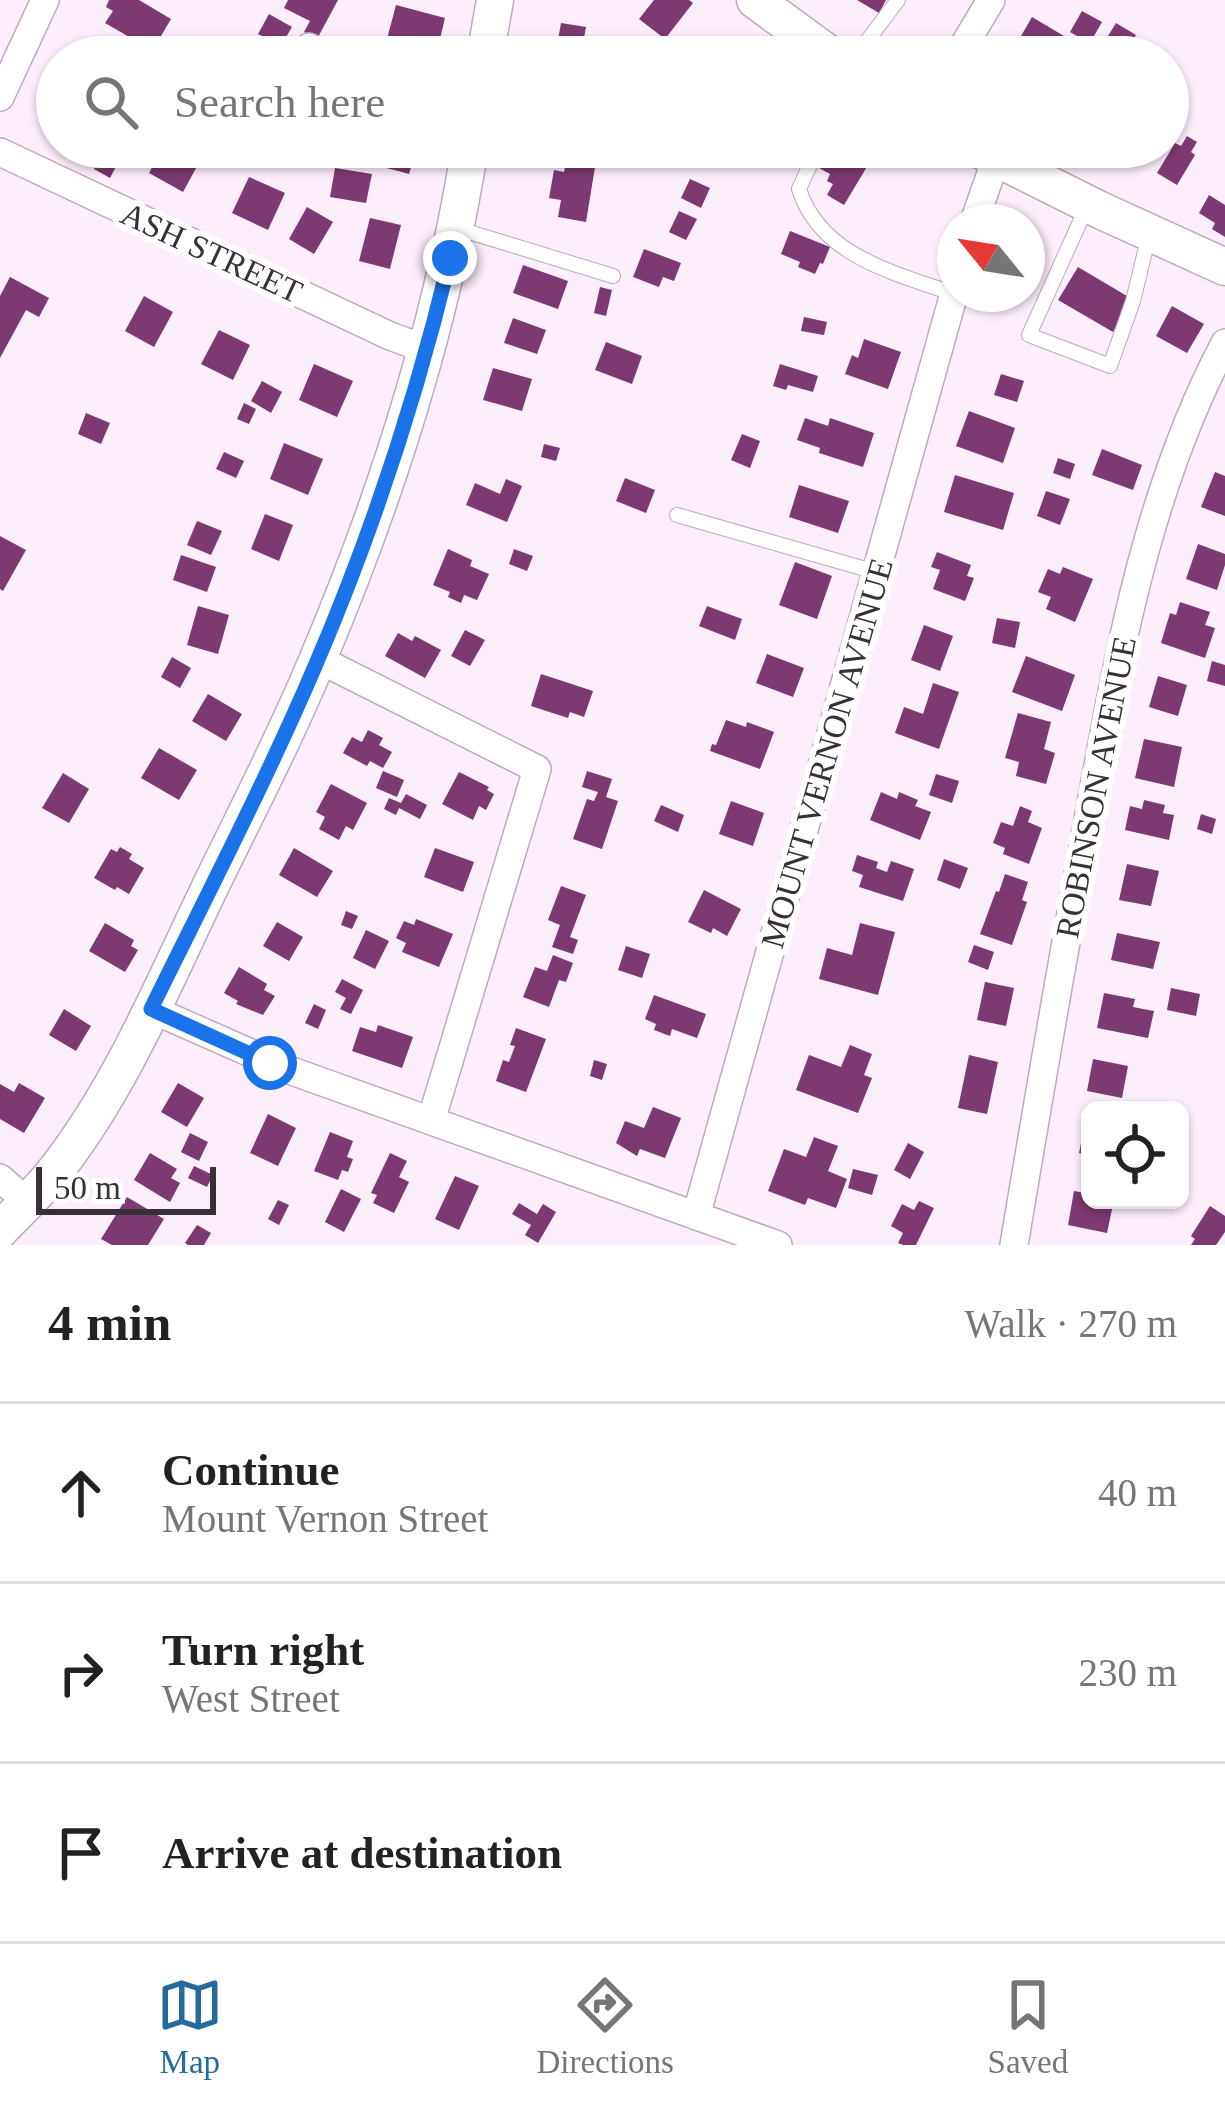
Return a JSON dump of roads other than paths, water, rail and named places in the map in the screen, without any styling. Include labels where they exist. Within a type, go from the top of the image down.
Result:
[{"type":"street","points":[[0,98],[45,0]]},
{"type":"street","points":[[489,36],[495,0]]},
{"type":"street","points":[[970,36],[991,0]]},
{"type":"street","points":[[770,5],[808,36]]},
{"type":"street","name":"ASH STREET","points":[[0,152],[426,349]]},
{"type":"street","points":[[10,1217],[57,1169],[115,1079],[318,659],[379,500],[426,349],[466,168]]},
{"type":"street","points":[[977,204],[983,168]]},
{"type":"street","points":[[1015,168],[1225,267]]},
{"type":"street","name":"MOUNT VERNON AVENUE","points":[[696,1216],[948,312]]},
{"type":"street","name":"ROBINSON AVENUE","points":[[1014,1245],[1079,857],[1123,635],[1175,458],[1225,343]]},
{"type":"street","points":[[318,659],[537,769],[431,1120]]},
{"type":"street","points":[[151,1009],[270,1063],[778,1245]]},
{"type":"lane","points":[[871,36],[898,0]]},
{"type":"lane","points":[[808,168],[799,189],[805,207],[837,244],[865,262],[937,286]]},
{"type":"lane","points":[[1088,204],[1030,335],[1110,366],[1133,301],[1149,233]]},
{"type":"lane","points":[[456,228],[613,276]]},
{"type":"lane","points":[[677,515],[876,572]]}]
